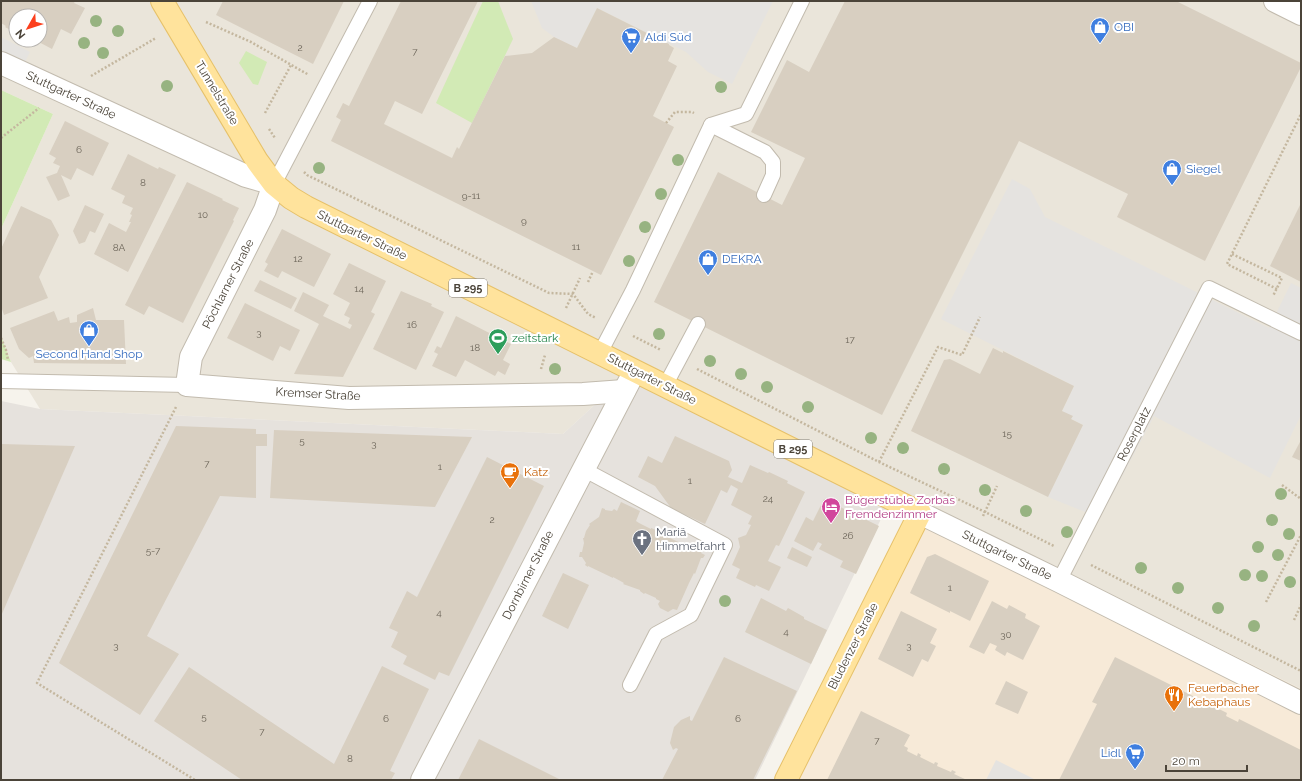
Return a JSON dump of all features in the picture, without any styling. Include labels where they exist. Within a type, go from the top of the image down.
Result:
[{"type":"main road","name":"Tunnelstraße","points":[[162,1],[257,161],[274,184]]},
{"type":"main road","name":"Stuttgarter Straße","points":[[274,184],[291,198],[306,207],[920,513]]},
{"type":"main road","name":"Bludenzer Straße","points":[[786,780],[920,513]]},
{"type":"street","points":[[1275,1],[1301,14]]},
{"type":"street","name":"Stuttgarter Straße","points":[[1,63],[246,176],[274,184]]},
{"type":"street","name":"Pöchlarner Straße","points":[[187,385],[192,357],[266,210],[274,184]]},
{"type":"street","name":"Dornbirner Straße","points":[[422,780],[635,371]]},
{"type":"street","name":"Kremser Straße","points":[[187,385],[349,398],[583,394],[624,391]]},
{"type":"street","name":"Stuttgarter Straße","points":[[920,513],[1301,703]]},
{"type":"lane","points":[[274,184],[370,1]]},
{"type":"lane","points":[[600,353],[614,327],[711,125],[746,114],[802,1]]},
{"type":"lane","points":[[711,125],[765,152],[773,162],[773,175],[764,195]]},
{"type":"lane","name":"Roserplatz","points":[[1059,581],[1209,288],[1301,333]]},
{"type":"lane","points":[[666,386],[698,324]]},
{"type":"lane","name":"Kremser Straße","points":[[6,381],[187,385]]},
{"type":"lane","points":[[583,469],[725,545],[691,615],[656,634],[630,685]]},
{"type":"path","points":[[206,22],[251,42],[326,84]]},
{"type":"path","points":[[265,113],[291,65]]},
{"type":"path","points":[[666,122],[675,112],[692,112],[711,125]]},
{"type":"path","points":[[1277,289],[1227,264],[1301,114]]},
{"type":"path","points":[[268,127],[288,157],[307,175],[549,293],[573,294]]},
{"type":"path","points":[[1232,254],[1282,278]]},
{"type":"path","points":[[588,282],[593,271]]},
{"type":"path","points":[[573,294],[580,278]]},
{"type":"path","points":[[573,294],[588,314],[879,462],[1072,555],[1301,671]]},
{"type":"path","points":[[879,462],[938,348],[962,355],[980,317]]},
{"type":"path","points":[[187,385],[37,682],[195,780]]},
{"type":"path","points":[[1282,485],[1301,499]]},
{"type":"path","points":[[973,539],[997,486]]},
{"type":"path","points":[[1266,602],[1301,535]]},
{"type":"path","points":[[1294,620],[1301,605]]},
{"type":"shaded area","points":[[1,1],[1301,1],[1301,689],[640,363],[563,434],[40,409],[11,362],[1,336],[1,229],[53,114],[1,90]]},
{"type":"shaded area","points":[[531,1],[773,1],[732,84],[708,72],[686,52],[597,8],[577,48],[554,37],[542,28]]},
{"type":"shaded area","points":[[1,37],[8,41],[8,48],[22,48],[30,52],[23,66],[1,55]]},
{"type":"shaded area","points":[[1012,179],[1030,189],[1045,217],[1269,328],[1291,283],[1301,288],[1301,415],[1270,478],[1154,416],[1100,518],[1048,497],[1083,425],[1061,414],[1074,386],[941,319]]},
{"type":"shaded area","points":[[640,363],[894,492],[755,780],[1,780],[1,401],[40,409],[563,434]]},
{"type":"shaded area","points":[[926,503],[1301,689],[1301,780],[796,780]]},
{"type":"shaded area","points":[[996,760],[1036,780],[986,780]]},
{"type":"green space","points":[[483,1],[498,1],[513,39],[472,123],[436,103]]},
{"type":"green space","points":[[246,51],[267,62],[258,85],[253,84],[239,63]]},
{"type":"green space","points":[[1,90],[53,114],[1,229]]},
{"type":"green space","points":[[1,336],[11,362],[1,359]]},
{"type":"building","points":[[1,1],[75,1],[74,3],[85,8],[71,34],[61,29],[52,49],[48,47],[48,8],[8,8],[8,29],[1,23]]},
{"type":"building","points":[[223,1],[344,1],[313,64],[216,15]]},
{"type":"building","points":[[401,1],[478,1],[422,114],[395,101],[384,124],[452,158],[457,147],[459,149],[505,56],[532,53],[554,37],[577,48],[597,8],[669,44],[674,48],[668,61],[677,66],[653,116],[674,127],[601,275],[331,141],[341,120],[336,117],[343,103],[349,106]]},
{"type":"building","points":[[845,1],[1176,1],[1301,63],[1301,67],[1205,261],[1117,217],[1128,194],[1019,141],[882,415],[654,302],[718,172],[782,205],[805,158],[751,132],[787,60],[809,72]]},
{"type":"building","points":[[65,121],[109,143],[93,176],[77,168],[71,180],[61,175],[70,196],[58,201],[46,177],[57,173],[60,166],[53,163],[56,158],[49,154]]},
{"type":"building","points":[[128,154],[158,169],[159,167],[176,175],[128,272],[94,254],[109,223],[126,232],[131,222],[129,222],[132,215],[130,214],[133,208],[122,203],[125,196],[111,189]]},
{"type":"building","points":[[187,182],[239,208],[183,323],[149,306],[144,315],[125,305]]},
{"type":"building","points":[[1301,203],[1301,282],[1270,266]]},
{"type":"building","points":[[85,205],[104,214],[95,233],[90,231],[85,242],[79,244],[73,231]]},
{"type":"building","points":[[21,206],[51,220],[59,235],[39,277],[48,298],[4,315],[1,306],[1,249]]},
{"type":"building","points":[[282,229],[331,254],[314,287],[282,271],[278,278],[264,271],[268,264],[265,262]]},
{"type":"building","points":[[349,263],[386,281],[371,312],[375,314],[343,377],[294,374],[319,324],[294,311],[303,292],[329,305],[323,316],[350,329],[352,325],[348,323],[350,318],[344,315],[350,303],[333,294]]},
{"type":"building","points":[[260,280],[297,298],[291,309],[254,291]]},
{"type":"building","points":[[401,291],[432,304],[431,306],[444,312],[416,370],[373,349]]},
{"type":"building","points":[[245,303],[300,330],[290,351],[280,346],[273,361],[227,338]]},
{"type":"building","points":[[93,308],[96,320],[124,320],[126,364],[34,363],[33,356],[29,358],[19,349],[10,328],[54,311],[58,321],[69,317],[70,323],[77,322],[77,315]]},
{"type":"building","points":[[456,316],[511,344],[503,360],[510,364],[505,375],[498,371],[495,376],[465,360],[456,377],[432,366],[438,354],[434,352],[437,346],[441,348]]},
{"type":"building","points":[[993,348],[1003,353],[1003,351],[1074,386],[1062,411],[1073,416],[1071,419],[1083,425],[1048,497],[911,431],[944,360],[950,359],[980,374]]},
{"type":"building","points":[[176,426],[256,429],[256,434],[267,434],[267,446],[256,446],[256,498],[220,496],[147,636],[179,654],[140,715],[59,663]]},
{"type":"building","points":[[274,430],[472,437],[435,507],[270,498]]},
{"type":"building","points":[[675,436],[729,461],[732,470],[728,477],[742,483],[750,465],[788,481],[787,483],[805,492],[779,546],[776,545],[768,561],[781,567],[769,591],[756,585],[755,587],[736,578],[740,569],[732,565],[740,547],[738,538],[746,535],[751,525],[748,524],[752,516],[731,505],[738,489],[731,485],[727,493],[721,490],[705,524],[671,508],[655,486],[638,477],[648,456],[662,463]]},
{"type":"building","points":[[1301,440],[1301,461],[1292,457]]},
{"type":"building","points":[[1,444],[75,446],[1,616]]},
{"type":"building","points":[[487,457],[544,486],[449,676],[439,672],[435,680],[403,664],[407,656],[391,647],[398,632],[389,628],[407,591],[417,597]]},
{"type":"building","points":[[824,499],[879,526],[856,574],[840,567],[843,561],[819,549],[822,544],[818,542],[813,551],[794,541],[806,517],[813,521]]},
{"type":"building","name":"Mariä Himmelfahrt","points":[[621,502],[640,511],[636,521],[639,523],[687,546],[688,544],[692,543],[701,546],[701,553],[705,555],[701,558],[695,574],[694,573],[677,610],[673,609],[668,612],[660,608],[658,604],[660,601],[656,598],[645,593],[644,594],[640,590],[623,584],[624,583],[613,577],[588,567],[585,565],[586,563],[582,557],[579,557],[584,543],[583,538],[590,525],[589,524],[599,517],[602,508],[612,511],[614,509],[617,511]]},
{"type":"building","points":[[792,547],[812,557],[807,567],[787,558]]},
{"type":"building","points":[[935,554],[989,581],[970,621],[950,611],[950,613],[910,593],[927,557]]},
{"type":"building","points":[[563,573],[589,585],[568,629],[542,616]]},
{"type":"building","points":[[761,598],[786,611],[788,608],[804,617],[804,619],[827,630],[811,664],[745,632]]},
{"type":"building","points":[[992,601],[1007,609],[1009,605],[1026,614],[1025,618],[1040,626],[1023,660],[1007,652],[1005,656],[995,650],[997,646],[990,643],[984,654],[969,647]]},
{"type":"building","points":[[901,611],[937,629],[930,643],[936,646],[928,662],[922,659],[913,677],[878,659]]},
{"type":"building","points":[[724,657],[797,691],[753,780],[662,780],[678,749],[676,748],[673,750],[670,743],[674,727],[681,720],[690,716],[690,720],[692,721]]},
{"type":"building","points":[[1115,657],[1227,713],[1226,716],[1238,722],[1239,719],[1301,750],[1301,780],[1059,780],[1097,704],[1092,702]]},
{"type":"building","points":[[382,666],[429,689],[390,771],[395,773],[391,780],[242,780],[154,721],[189,667],[334,764]]},
{"type":"building","points":[[1006,681],[1028,692],[1018,714],[995,704]]},
{"type":"building","points":[[861,711],[910,735],[904,746],[908,748],[907,751],[917,756],[918,753],[921,755],[920,757],[934,764],[935,762],[938,763],[937,766],[951,772],[952,770],[956,772],[954,774],[967,780],[827,780]]},
{"type":"building","points":[[479,739],[561,780],[458,780]]},
{"type":"place","name":"OBI","points":[[1100,44]]},
{"type":"place","name":"Aldi Süd","points":[[631,54]]},
{"type":"place","name":"Siegel","points":[[1172,186]]},
{"type":"place","name":"DEKRA","points":[[708,276]]},
{"type":"place","name":"Second Hand Shop","points":[[89,347]]},
{"type":"place","name":"zeitstark","points":[[498,355]]},
{"type":"place","name":"Katz","points":[[510,489]]},
{"type":"place","name":"Bügerstüble Zorbas Fremdenzimmer","points":[[831,524]]},
{"type":"place","name":"Mariä Himmelfahrt","points":[[642,556]]},
{"type":"place","name":"Feuerbacher Kebaphaus","points":[[1174,712]]},
{"type":"place","name":"Lidl","points":[[1135,770]]}]
